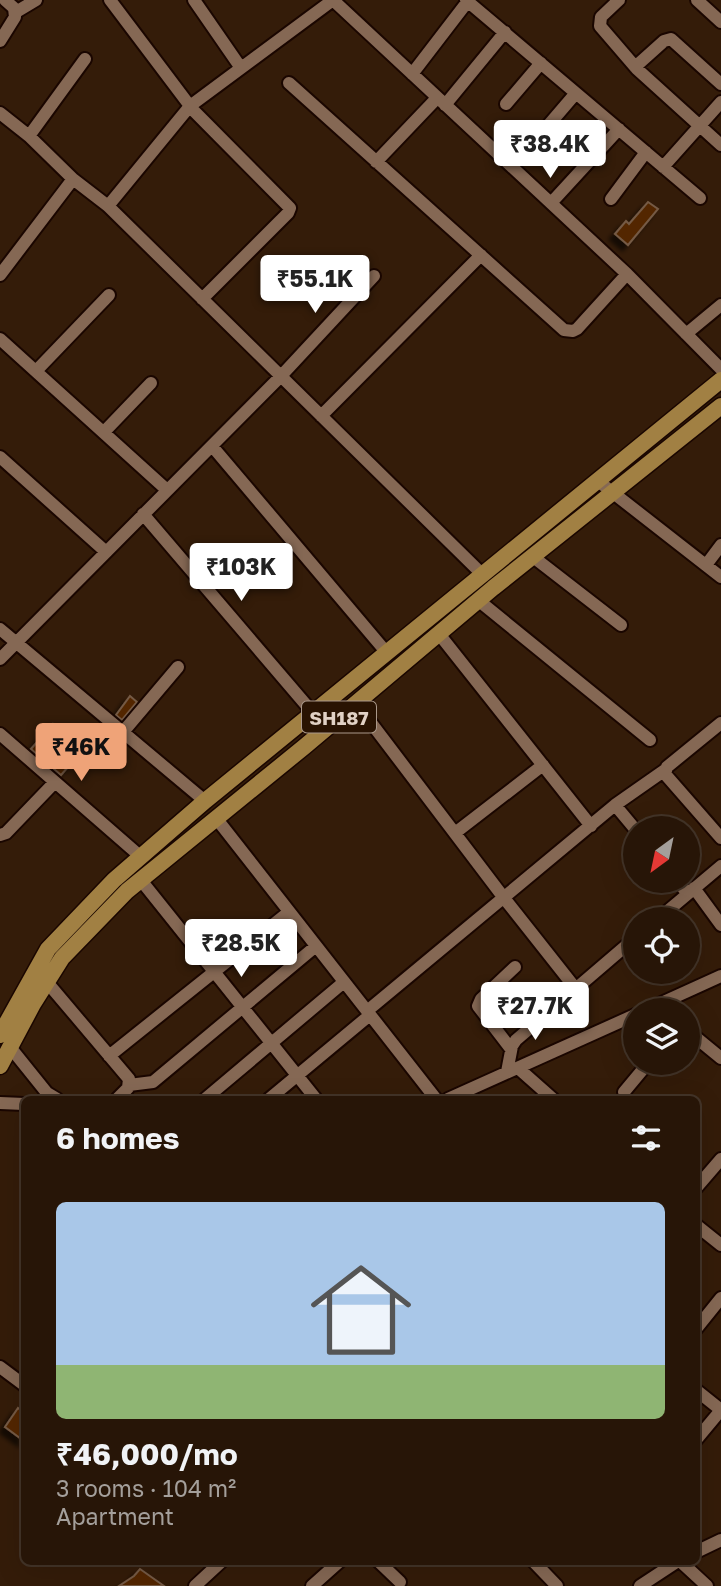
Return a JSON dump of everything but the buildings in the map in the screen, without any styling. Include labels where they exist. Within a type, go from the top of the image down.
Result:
[{"type":"main road","name":"SH187","points":[[0,1066],[4,1031],[37,966],[55,941],[99,894],[205,801],[721,380]]},
{"type":"main road","name":"SH187","points":[[4,1031],[70,948],[141,879],[478,600],[721,406]]},
{"type":"street","points":[[5,0],[16,12]]},
{"type":"street","points":[[0,41],[16,12],[36,0]]},
{"type":"street","points":[[110,0],[206,125],[290,208],[202,299]]},
{"type":"street","points":[[194,0],[240,68]]},
{"type":"street","points":[[619,0],[603,14],[599,21],[600,26],[635,67],[721,145]]},
{"type":"street","points":[[697,0],[721,22]]},
{"type":"street","points":[[412,74],[467,1],[700,198]]},
{"type":"street","points":[[108,206],[192,108],[240,68],[335,2],[627,274],[721,369]]},
{"type":"street","points":[[376,162],[441,101],[505,32]]},
{"type":"street","points":[[635,67],[664,41],[671,39],[721,84]]},
{"type":"street","points":[[29,136],[85,60]]},
{"type":"street","points":[[506,104],[541,63]]},
{"type":"street","points":[[289,83],[568,331],[577,329],[627,274]]},
{"type":"street","points":[[540,135],[576,93]]},
{"type":"street","points":[[663,167],[721,102]]},
{"type":"street","points":[[0,113],[29,136],[76,182],[108,206],[483,575]]},
{"type":"street","points":[[551,203],[619,130]]},
{"type":"street","points":[[611,199],[646,152]]},
{"type":"street","points":[[0,275],[76,182]]},
{"type":"street","points":[[321,416],[481,255]]},
{"type":"street","points":[[0,659],[281,376],[374,276]]},
{"type":"street","points":[[36,371],[108,295]]},
{"type":"street","points":[[686,334],[721,305]]},
{"type":"street","points":[[0,339],[167,490]]},
{"type":"street","points":[[104,432],[151,383]]},
{"type":"street","points":[[212,446],[387,653]]},
{"type":"street","points":[[0,457],[105,551]]},
{"type":"street","points":[[598,481],[721,577]]},
{"type":"street","points":[[143,514],[313,713]]},
{"type":"street","points":[[706,565],[721,545]]},
{"type":"street","points":[[532,556],[621,625]]},
{"type":"street","points":[[478,600],[650,740]]},
{"type":"street","points":[[0,629],[205,801]]},
{"type":"street","points":[[439,634],[591,825]]},
{"type":"street","points":[[123,732],[178,667]]},
{"type":"street","points":[[356,703],[503,898],[576,989]]},
{"type":"street","points":[[272,1096],[503,898],[615,805],[665,771],[721,723]]},
{"type":"street","points":[[0,734],[140,856]]},
{"type":"street","points":[[454,833],[543,765]]},
{"type":"street","points":[[665,771],[667,778],[721,838]]},
{"type":"street","points":[[0,835],[6,833],[55,782]]},
{"type":"street","points":[[615,805],[624,816]]},
{"type":"street","points":[[216,818],[434,1096]]},
{"type":"street","points":[[700,884],[721,866]]},
{"type":"street","points":[[141,879],[314,1096]]},
{"type":"street","points":[[672,907],[689,893]]},
{"type":"street","points":[[693,893],[721,925]]},
{"type":"street","points":[[109,1056],[289,912]]},
{"type":"street","points":[[120,1096],[129,1086],[153,1082],[316,946]]},
{"type":"street","points":[[511,1049],[516,1040],[623,948]]},
{"type":"street","points":[[515,967],[481,999],[478,1006],[511,1049],[513,1070],[549,1096]]},
{"type":"street","points":[[676,998],[721,976]]},
{"type":"street","points":[[46,981],[129,1080],[129,1086]]},
{"type":"street","points":[[209,1096],[344,982]]},
{"type":"street","points":[[455,1096],[623,1020]]},
{"type":"street","points":[[4,1031],[51,1096]]},
{"type":"street","points":[[700,1041],[721,1058]]},
{"type":"street","points":[[624,1092],[638,1075]]},
{"type":"street","points":[[0,1103],[21,1104]]},
{"type":"street","points":[[700,1183],[721,1159]]},
{"type":"street","points":[[700,1228],[721,1245]]},
{"type":"street","points":[[700,1324],[721,1298]]},
{"type":"street","points":[[0,1367],[21,1383]]},
{"type":"street","points":[[700,1393],[721,1410],[700,1435]]},
{"type":"street","points":[[700,1550],[721,1540]]},
{"type":"street","points":[[195,1586],[218,1565]]},
{"type":"street","points":[[312,1586],[336,1565]]},
{"type":"street","points":[[382,1565],[400,1582]]},
{"type":"street","points":[[537,1565],[557,1586]]},
{"type":"street","points":[[640,1586],[673,1565]]},
{"type":"street","points":[[683,1565],[707,1586]]}]
